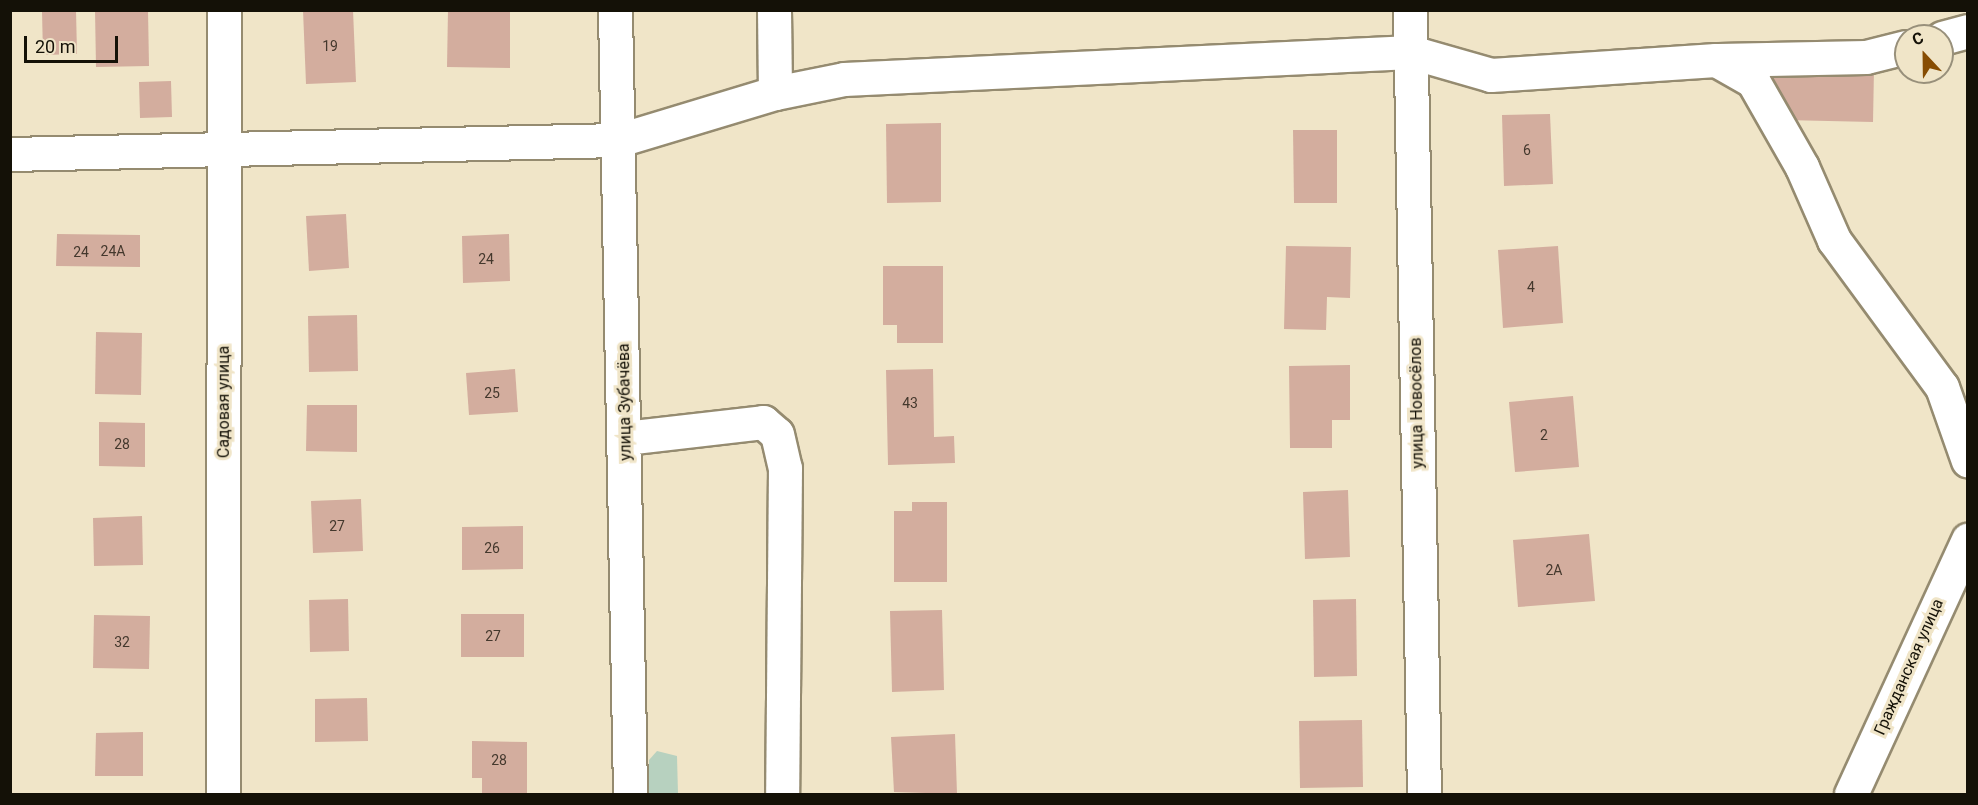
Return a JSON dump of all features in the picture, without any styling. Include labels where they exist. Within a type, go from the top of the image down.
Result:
[{"type":"street","name":"Садовая улица","points":[[223,795],[224,10]]},
{"type":"street","name":"улица Зубачёва","points":[[615,10],[620,140],[630,795]]},
{"type":"street","points":[[774,10],[775,93]]},
{"type":"street","name":"улица Новосёлов","points":[[1410,10],[1424,795]]},
{"type":"street","points":[[10,154],[225,145],[620,140],[775,93],[844,79],[1411,52],[1491,75],[1716,60],[1866,57],[1894,50]]},
{"type":"street","points":[[1716,60],[1753,81],[1802,167],[1834,240],[1942,387],[1968,461]]},
{"type":"street","points":[[625,438],[763,422],[777,434],[786,468],[782,795]]},
{"type":"street","name":"Гражданская улица","points":[[1851,795],[1962,550],[1968,521]]},
{"type":"green space","points":[[657,751],[677,756],[678,794],[649,794],[649,760]]},
{"type":"building","points":[[76,10],[77,54],[43,55],[42,11]]},
{"type":"building","points":[[95,10],[148,10],[149,66],[96,67]]},
{"type":"building","points":[[303,10],[353,10],[356,82],[306,84]]},
{"type":"building","points":[[448,10],[510,10],[510,68],[447,67]]},
{"type":"building","points":[[1768,67],[1874,69],[1873,122],[1784,120]]},
{"type":"building","points":[[171,81],[172,117],[140,118],[139,82]]},
{"type":"building","points":[[1550,114],[1553,184],[1504,186],[1502,115]]},
{"type":"building","points":[[941,123],[941,202],[887,203],[886,124]]},
{"type":"building","points":[[1293,130],[1337,130],[1337,203],[1294,203]]},
{"type":"building","points":[[346,214],[349,268],[309,271],[306,216]]},
{"type":"building","points":[[57,234],[140,235],[140,267],[56,266]]},
{"type":"building","points":[[509,234],[510,281],[463,283],[462,236]]},
{"type":"building","points":[[1286,246],[1351,247],[1350,298],[1327,297],[1326,330],[1284,329]]},
{"type":"building","points":[[1558,246],[1563,323],[1503,328],[1498,250]]},
{"type":"building","points":[[883,266],[943,266],[943,343],[897,343],[897,325],[883,325]]},
{"type":"building","points":[[357,315],[358,371],[309,372],[308,316]]},
{"type":"building","points":[[96,332],[142,333],[141,395],[95,394]]},
{"type":"building","points":[[1350,365],[1350,420],[1332,420],[1332,448],[1290,448],[1289,366]]},
{"type":"building","points":[[515,369],[518,412],[469,415],[466,373]]},
{"type":"building","points":[[933,369],[934,437],[954,436],[955,463],[888,465],[886,370]]},
{"type":"building","points":[[1573,396],[1579,467],[1515,472],[1509,402]]},
{"type":"building","points":[[307,405],[357,405],[357,452],[306,451]]},
{"type":"building","points":[[99,422],[145,423],[145,467],[99,466]]},
{"type":"building","points":[[1348,490],[1350,557],[1305,559],[1303,492]]},
{"type":"building","points":[[361,499],[363,551],[313,553],[311,501]]},
{"type":"building","points":[[912,502],[947,502],[947,582],[894,582],[894,511],[912,511]]},
{"type":"building","points":[[142,516],[143,565],[94,566],[93,518]]},
{"type":"building","points":[[523,526],[523,569],[462,570],[462,527]]},
{"type":"building","points":[[1589,534],[1595,601],[1518,607],[1513,540]]},
{"type":"building","points":[[348,599],[349,651],[310,652],[309,600]]},
{"type":"building","points":[[1356,599],[1357,676],[1314,677],[1313,600]]},
{"type":"building","points":[[942,610],[944,690],[892,692],[890,611]]},
{"type":"building","points":[[461,614],[524,614],[524,657],[461,657]]},
{"type":"building","points":[[94,615],[150,616],[149,669],[93,668]]},
{"type":"building","points":[[367,698],[368,741],[315,742],[315,699]]},
{"type":"building","points":[[1362,720],[1363,787],[1300,788],[1299,721]]},
{"type":"building","points":[[143,732],[143,776],[95,776],[96,733]]},
{"type":"building","points":[[955,734],[957,794],[894,792],[891,737]]},
{"type":"building","points":[[472,741],[527,742],[527,794],[482,794],[482,778],[472,778]]}]
